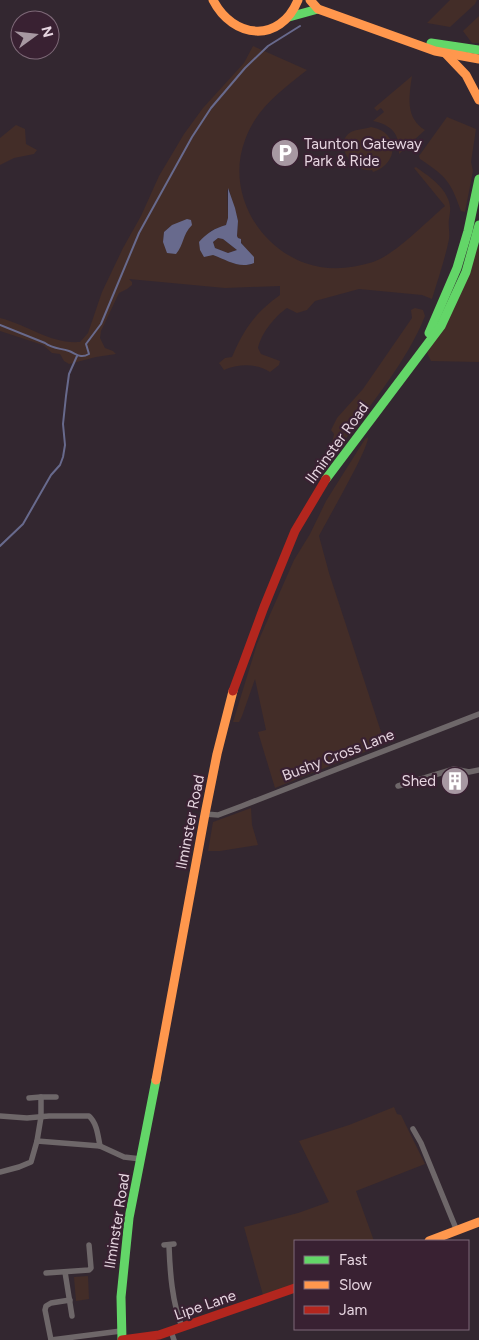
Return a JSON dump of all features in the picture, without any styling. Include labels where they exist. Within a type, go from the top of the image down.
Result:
[{"type":"main road","points":[[212,0],[220,15],[232,25],[246,31],[262,31],[277,26],[289,17],[318,9]]},
{"type":"main road","points":[[289,17],[298,0]]},
{"type":"main road","points":[[310,0],[318,9],[446,54],[479,59]]},
{"type":"main road","points":[[391,34],[440,45],[479,50]]},
{"type":"main road","points":[[446,54],[467,77],[479,100]]},
{"type":"main road","name":"Ilminster Road","points":[[418,357],[458,268],[479,179]]},
{"type":"main road","name":"Ilminster Road","points":[[121,1337],[124,1262],[129,1218],[205,814],[220,739],[233,692],[264,607],[295,531],[334,467],[418,357],[446,316],[466,272],[479,225]]},
{"type":"main road","points":[[433,1240],[479,1222]]},
{"type":"main road","name":"Lipe Lane","points":[[121,1337],[146,1338],[182,1328],[294,1288]]},
{"type":"street","name":"Bushy Cross Lane","points":[[205,814],[218,815],[479,714]]},
{"type":"street","points":[[398,786],[454,769],[469,772],[479,770]]},
{"type":"street","points":[[0,1172],[31,1162],[41,1117],[41,1097]]},
{"type":"street","points":[[28,1098],[56,1097]]},
{"type":"street","points":[[0,1116],[27,1118],[89,1116],[94,1123],[100,1146]]},
{"type":"street","points":[[413,1129],[421,1143],[457,1231]]},
{"type":"street","points":[[37,1141],[100,1146],[124,1156],[141,1159]]},
{"type":"street","points":[[46,1273],[89,1270],[91,1268],[89,1245]]},
{"type":"street","points":[[169,1245],[174,1296],[182,1328]]},
{"type":"street","points":[[65,1272],[72,1316]]},
{"type":"street","points":[[70,1300],[51,1303],[46,1306],[45,1310],[51,1340],[121,1337]]},
{"type":"street","points":[[171,1331],[174,1340]]},
{"type":"shaded area","points":[[450,0],[477,0],[450,27],[427,23]]},
{"type":"shaded area","points":[[479,16],[479,43],[472,43],[463,31]]},
{"type":"shaded area","points":[[253,46],[307,70],[263,109],[250,128],[245,140],[240,159],[240,178],[243,196],[250,214],[260,230],[273,244],[288,255],[313,266],[339,268],[373,262],[401,245],[445,206],[414,168],[416,167],[439,185],[445,193],[450,206],[449,239],[432,299],[422,295],[359,289],[315,301],[307,310],[297,313],[287,308],[269,326],[258,348],[261,354],[280,361],[279,365],[270,372],[260,367],[247,365],[224,370],[219,363],[225,358],[232,357],[251,322],[280,295],[280,286],[225,288],[129,279],[132,285],[119,293],[101,331],[100,338],[105,348],[116,354],[69,364],[64,361],[60,354],[52,353],[43,345],[0,331],[0,318],[59,340],[80,342],[88,333],[102,292],[159,176],[184,134],[203,108],[244,63]],"holes":[[[229,189],[238,221],[237,236],[253,258],[254,261],[251,265],[235,263],[213,255],[210,231],[226,225],[228,218],[227,190]],[[172,225],[190,226],[172,254],[163,242],[164,232]]]},
{"type":"shaded area","points":[[412,76],[410,91],[411,113],[425,130],[399,154],[398,141],[394,132],[385,125],[373,121],[384,112],[381,108],[377,111],[374,108]]},
{"type":"shaded area","points":[[447,117],[476,129],[471,162],[473,171],[465,212],[461,211],[447,180],[420,159],[419,156]]},
{"type":"shaded area","points":[[16,125],[25,129],[26,144],[37,150],[34,154],[14,158],[0,165],[0,138]]},
{"type":"shaded area","points":[[371,127],[387,135],[393,148],[388,162],[382,168],[373,172],[372,170],[358,167],[352,162],[347,157],[343,143],[345,137],[351,132]]},
{"type":"shaded area","points":[[218,238],[223,239],[237,250],[228,253],[215,248],[213,242]]},
{"type":"shaded area","points":[[479,245],[479,362],[431,361],[427,353]]},
{"type":"shaded area","points":[[415,308],[423,310],[425,316],[409,349],[345,440],[331,448],[334,434],[331,430],[337,418],[363,389],[412,318],[411,310]]},
{"type":"shaded area","points":[[368,437],[362,455],[319,536],[329,573],[385,744],[275,788],[258,732],[266,730],[255,679],[239,722],[233,722],[257,644],[294,560],[310,534],[326,501]]},
{"type":"shaded area","points":[[251,808],[252,825],[258,845],[208,851],[213,822]]},
{"type":"shaded area","points":[[394,1107],[397,1114],[401,1115],[425,1164],[356,1191],[374,1240],[294,1240],[294,1284],[263,1295],[244,1227],[298,1213],[329,1202],[299,1141],[349,1125]]},
{"type":"shaded area","points":[[88,1276],[89,1299],[76,1301],[74,1277]]},
{"type":"water","points":[[228,188],[238,221],[237,236],[254,257],[254,263],[243,265],[213,255],[204,257],[200,250],[199,242],[211,231],[226,225],[228,218]],"holes":[[[218,238],[223,239],[237,250],[228,253],[215,248],[213,242]]]},
{"type":"water","points":[[187,219],[191,220],[192,225],[186,232],[179,251],[176,254],[167,253],[163,242],[164,232],[172,225]]},
{"type":"waterway","points":[[0,325],[79,356],[89,354],[86,344],[101,324],[139,233],[192,137],[211,108],[245,68],[268,46],[300,26]]},
{"type":"waterway","points":[[0,546],[23,524],[51,475],[60,465],[65,445],[63,424],[69,374],[77,356]]},
{"type":"traffic: fast","points":[[289,17],[318,9]]},
{"type":"traffic: fast","points":[[431,43],[479,50]]},
{"type":"traffic: fast","points":[[429,333],[457,268],[468,231],[479,179]]},
{"type":"traffic: fast","points":[[326,479],[441,326],[466,272],[479,225]]},
{"type":"traffic: fast","points":[[122,1340],[121,1297],[129,1218],[156,1080]]},
{"type":"traffic: slow","points":[[213,0],[232,23],[244,29],[256,31],[268,30],[280,24],[290,14],[298,0]]},
{"type":"traffic: slow","points":[[310,0],[318,9],[435,51],[479,59]]},
{"type":"traffic: slow","points":[[446,54],[466,75],[479,100]]},
{"type":"traffic: slow","points":[[156,1080],[205,814],[217,754],[233,691]]},
{"type":"traffic: slow","points":[[432,1240],[479,1222]]},
{"type":"traffic: jam","points":[[233,691],[295,531],[326,479]]},
{"type":"traffic: jam","points":[[122,1340],[159,1335],[294,1288]]},
{"type":"place","name":"Taunton Gateway Park & Ride","points":[[285,153]]},
{"type":"place","name":"Shed","points":[[455,781]]}]
